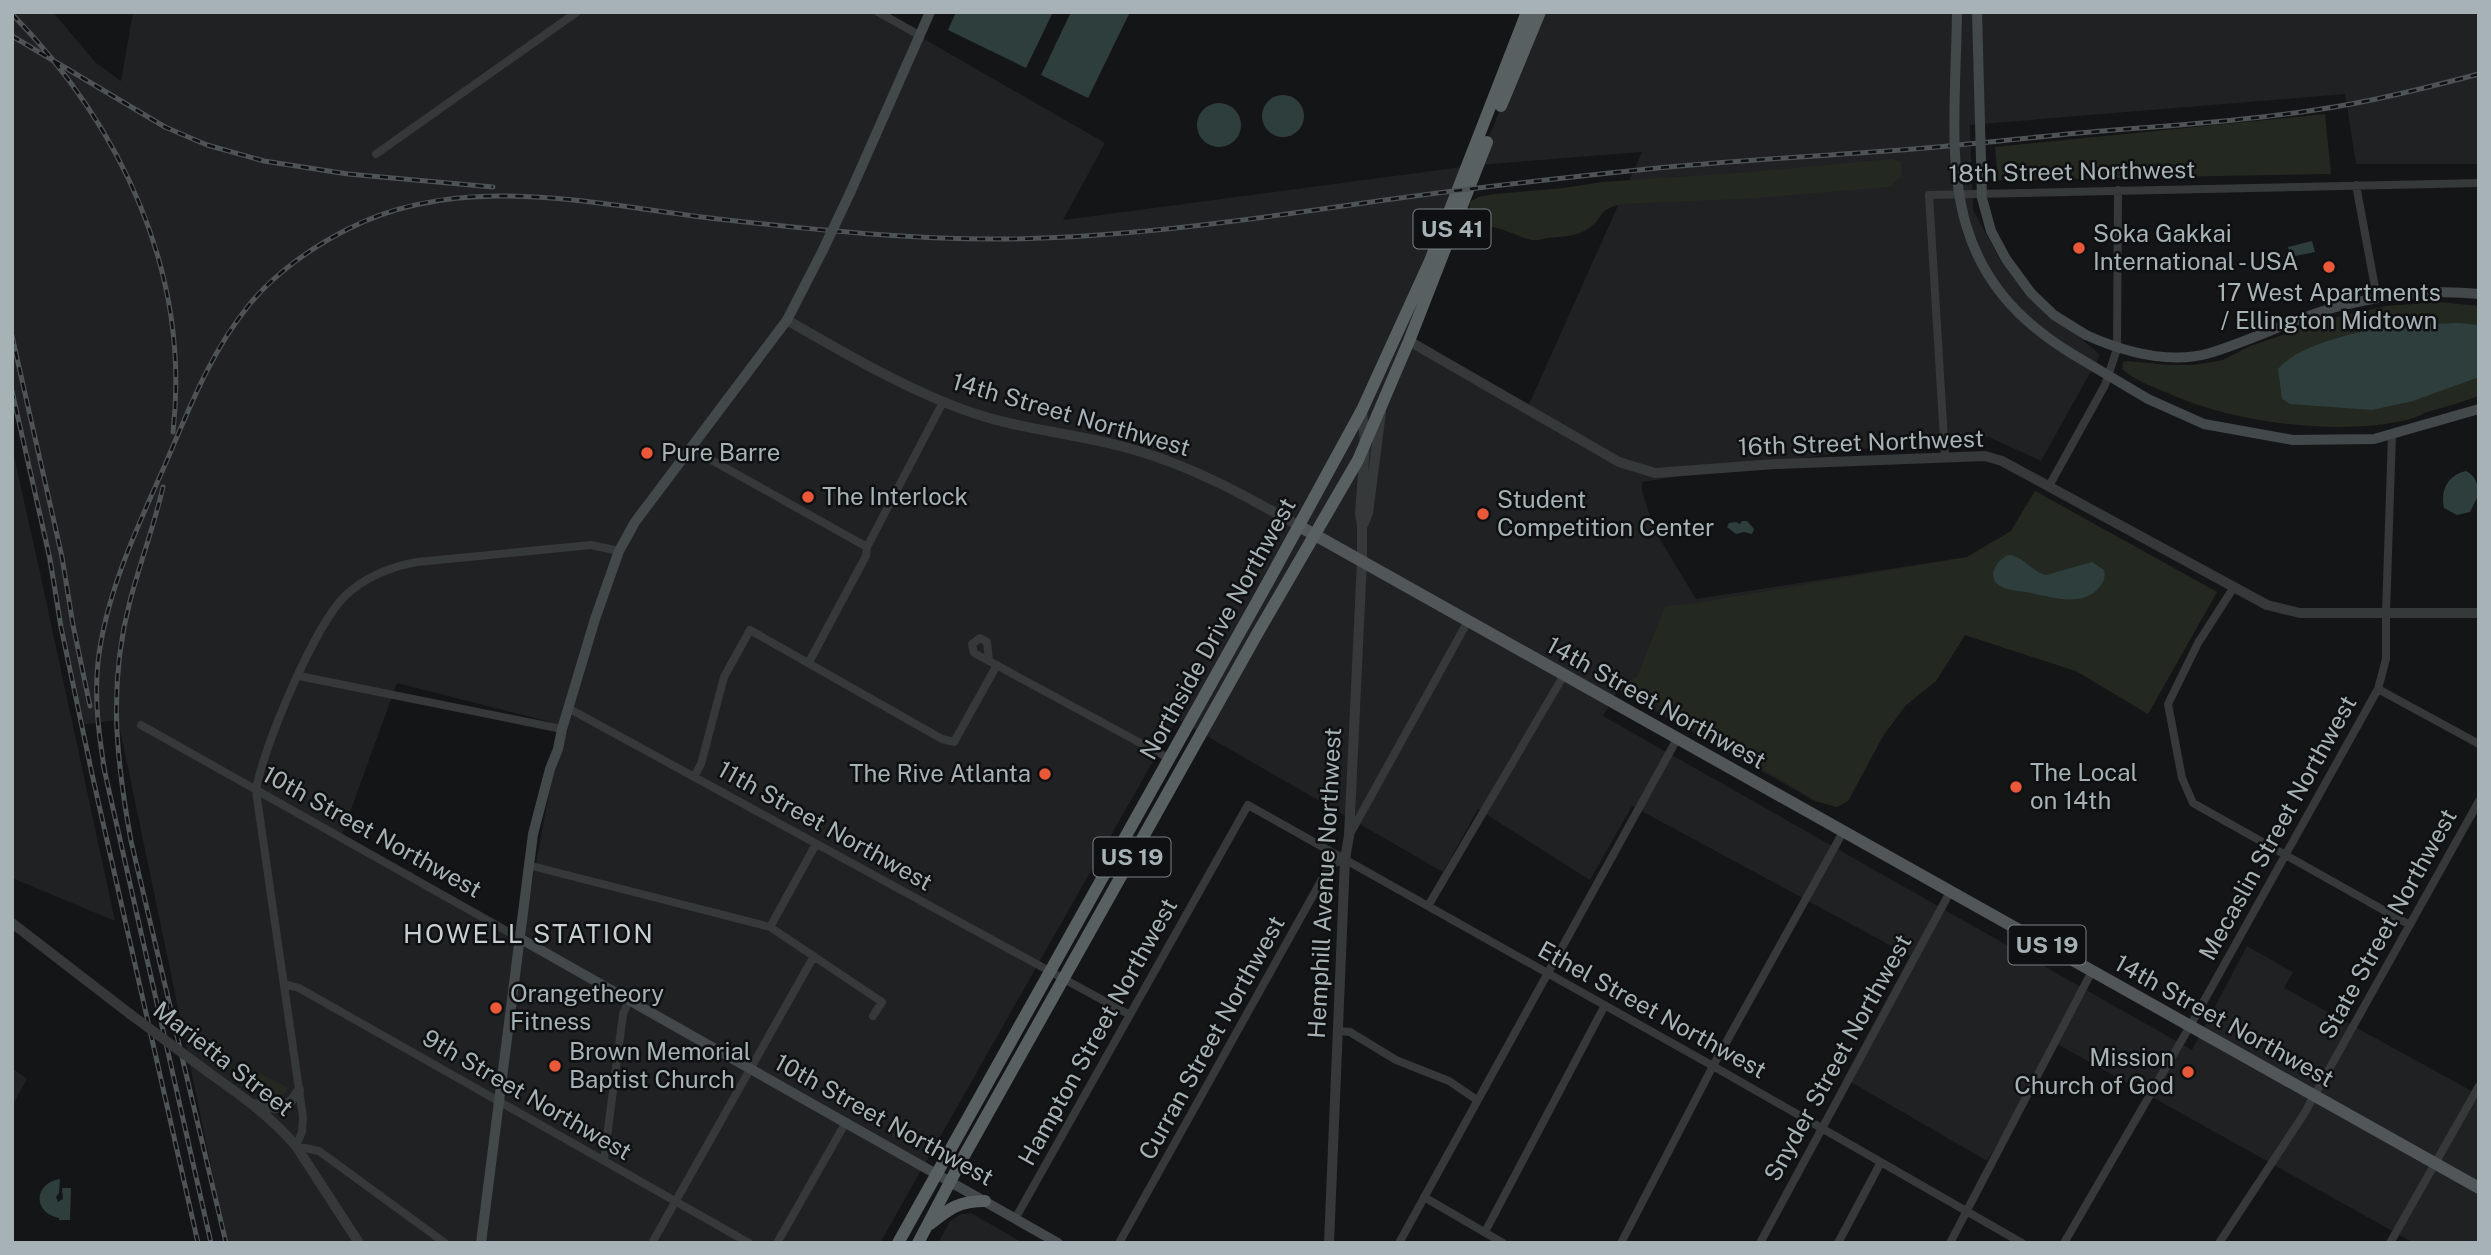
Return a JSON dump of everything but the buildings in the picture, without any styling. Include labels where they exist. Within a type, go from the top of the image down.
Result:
[{"type":"highway","name":"Northside Drive Northwest","points":[[898,1243],[1362,410],[1430,261],[1504,77],[1527,12]]},
{"type":"highway","name":"Northside Drive Northwest","points":[[918,1243],[1063,979],[1365,445],[1540,12]]},
{"type":"highway","points":[[1137,848],[1143,823],[1169,778],[1170,759]]},
{"type":"highway","points":[[927,1226],[965,1201],[985,1201]]},
{"type":"main road","points":[[481,1243],[528,865],[540,805],[568,708],[619,551],[635,522],[787,320],[850,193],[930,12]]},
{"type":"main road","points":[[1957,12],[1955,166],[1964,221],[1979,259],[1990,278],[2039,331],[2148,399],[2205,424],[2293,440],[2374,439],[2479,409]]},
{"type":"main road","points":[[1977,12],[1982,198],[1989,224],[2006,259],[2031,293],[2054,315],[2086,335],[2117,349],[2161,358],[2208,354],[2334,308],[2377,298],[2438,293],[2479,294]]},
{"type":"main road","name":"14th Street Northwest","points":[[1299,526],[2479,1188]]},
{"type":"main road","name":"10th Street Northwest","points":[[520,939],[1059,1243]]},
{"type":"street","points":[[376,154],[577,12]]},
{"type":"street","points":[[878,12],[919,35]]},
{"type":"street","name":"18th Street Northwest","points":[[1945,456],[1929,195],[2479,183]]},
{"type":"street","points":[[2356,185],[2377,298]]},
{"type":"street","points":[[2049,486],[2105,385],[2117,349],[2118,190]]},
{"type":"street","name":"14th Street Northwest","points":[[787,320],[943,402],[1007,423],[1109,443],[1163,458],[1218,481],[1299,526]]},
{"type":"street","name":"16th Street Northwest","points":[[1409,341],[1617,461],[1655,473],[1775,464],[1985,456],[2002,461],[2267,605],[2300,614],[2479,613]]},
{"type":"street","points":[[809,662],[866,556],[867,547],[943,402]]},
{"type":"street","name":"Hemphill Avenue Northwest","points":[[1363,525],[1368,513],[1382,406]]},
{"type":"street","name":"Hemphill Avenue Northwest","points":[[1329,1243],[1345,859],[1349,836],[1362,561],[1363,525],[1360,513],[1365,445],[1362,410]]},
{"type":"street","name":"Mecaslin Street Northwest","points":[[2064,1243],[2190,1027],[2378,689],[2386,659],[2392,435]]},
{"type":"street","points":[[690,448],[867,547]]},
{"type":"street","points":[[445,1243],[319,1151],[296,1146],[302,1132],[303,1117],[256,791],[258,777],[267,748],[320,630],[332,610],[353,589],[379,572],[416,562],[591,545],[619,551]]},
{"type":"street","points":[[2234,587],[2198,643],[2168,704],[2182,778],[2193,803],[2410,925]]},
{"type":"street","points":[[1349,836],[1468,621]]},
{"type":"street","points":[[694,777],[701,764],[724,677],[750,630],[943,739],[954,742],[993,663],[1170,759]]},
{"type":"street","points":[[1428,906],[1564,675]]},
{"type":"street","points":[[299,676],[562,729]]},
{"type":"street","points":[[2378,689],[2479,744]]},
{"type":"street","name":"11th Street Northwest","points":[[568,708],[1129,1015]]},
{"type":"street","name":"10th Street Northwest","points":[[141,725],[520,939]]},
{"type":"street","points":[[1399,1243],[1677,739]]},
{"type":"street","name":"State Street Northwest","points":[[2219,1243],[2314,1096],[2479,801]]},
{"type":"street","name":"Hampton Street Northwest","points":[[1015,1219],[1248,805],[1262,812]]},
{"type":"street","name":"Ethel Street Northwest","points":[[1262,812],[2022,1243]]},
{"type":"street","points":[[1621,1243],[1713,1066],[1843,832]]},
{"type":"street","points":[[770,927],[816,844]]},
{"type":"street","name":"Curran Street Northwest","points":[[1119,1243],[1330,865],[1345,859]]},
{"type":"street","points":[[528,865],[770,927],[882,1002],[873,1016]]},
{"type":"street","name":"Snyder Street Northwest","points":[[1760,1243],[1951,892]]},
{"type":"street","name":"Marietta Street","points":[[12,923],[271,1119],[296,1146],[359,1243]]},
{"type":"street","points":[[652,1243],[814,956]]},
{"type":"street","points":[[1950,1243],[2092,971]]},
{"type":"street","name":"9th Street Northwest","points":[[285,984],[299,988],[748,1243]]},
{"type":"street","points":[[604,1160],[623,1014],[629,1000]]},
{"type":"street","points":[[1485,1232],[1605,1005]]},
{"type":"street","points":[[1339,1031],[1350,1032],[1400,1062],[1449,1081],[1477,1100]]},
{"type":"street","points":[[2390,1243],[2479,1086]]},
{"type":"street","points":[[249,1102],[279,1109],[286,1106],[299,1090]]},
{"type":"street","points":[[777,1243],[846,1122]]},
{"type":"street","points":[[1838,1243],[1881,1162]]},
{"type":"street","points":[[1424,1197],[1503,1243]]},
{"type":"shaded area","points":[[12,12],[53,12],[95,62],[121,81],[133,12],[877,12],[1105,143],[1063,220],[1477,165],[1541,12],[2479,12],[2479,164],[2356,164],[2345,94],[1970,125],[1973,210],[2002,263],[2054,315],[2100,355],[2041,461],[1989,437],[1944,437],[1642,482],[1642,491],[1655,531],[1696,599],[1967,557],[2011,531],[2035,491],[2217,592],[2148,714],[2076,671],[1965,635],[1936,681],[1906,705],[1883,736],[1848,801],[1837,807],[1815,801],[1618,690],[1603,716],[2192,1050],[2247,946],[2293,972],[2284,988],[2479,1095],[2479,1243],[2414,1243],[2057,1044],[1987,1161],[1844,1078],[1910,956],[1632,806],[1590,880],[1478,809],[1443,872],[1177,719],[880,1243],[227,1243],[118,720],[80,725],[12,401]],"holes":[[[1642,152],[1526,411],[1408,339],[1478,165]],[[397,683],[562,725],[522,937],[342,834]]]},
{"type":"shaded area","points":[[956,12],[1053,12],[1026,68],[948,30]]},
{"type":"shaded area","points":[[1071,12],[1130,12],[1088,98],[1041,75]]},
{"type":"shaded area","points":[[1283,95],[1298,101],[1304,116],[1298,131],[1283,137],[1268,131],[1262,116],[1268,101]]},
{"type":"shaded area","points":[[1219,103],[1235,109],[1241,125],[1235,141],[1219,147],[1203,141],[1197,125],[1203,109]]},
{"type":"shaded area","points":[[2325,114],[2331,174],[1998,180],[1995,147]]},
{"type":"shaded area","points":[[1891,159],[1901,162],[1902,175],[1890,187],[1743,199],[1622,204],[1608,209],[1594,224],[1579,233],[1538,240],[1481,223],[1469,213],[1470,202],[1478,197],[1495,194],[1602,182]]},
{"type":"shaded area","points":[[2312,241],[2315,252],[2290,257],[2288,247]]},
{"type":"shaded area","points":[[2439,302],[2479,306],[2479,396],[2407,420],[2350,427],[2287,424],[2255,419],[2196,404],[2145,383],[2122,369],[2123,362],[2128,361],[2194,365],[2223,360],[2248,347],[2325,320],[2386,306]]},
{"type":"shaded area","points":[[2458,323],[2479,325],[2479,377],[2413,401],[2372,410],[2290,404],[2282,399],[2278,369],[2288,359],[2303,351],[2378,328]]},
{"type":"shaded area","points":[[12,447],[39,568],[115,921],[12,878]]},
{"type":"shaded area","points":[[2466,471],[2476,480],[2479,494],[2470,512],[2457,515],[2444,508],[2444,489],[2454,476]]},
{"type":"shaded area","points":[[2035,491],[2217,592],[2148,714],[2076,671],[1965,635],[1936,681],[1906,705],[1883,736],[1848,801],[1837,807],[1815,801],[1628,685],[1637,677],[1665,606],[1967,557],[2011,531]]},
{"type":"shaded area","points":[[1747,521],[1754,529],[1752,534],[1736,534],[1727,527],[1729,523],[1740,524]]},
{"type":"shaded area","points":[[2008,555],[2046,575],[2092,562],[2104,570],[2103,582],[2091,595],[2074,599],[2010,590],[1998,585],[1993,576],[1996,566]]},
{"type":"shaded area","points":[[245,1066],[287,1087],[286,1092],[279,1098],[270,1097],[236,1071]]},
{"type":"shaded area","points":[[12,1068],[27,1079],[12,1106]]},
{"type":"shaded area","points":[[60,1179],[56,1197],[58,1202],[63,1199],[62,1188],[71,1188],[70,1220],[59,1220],[41,1205],[41,1192],[45,1186]]},
{"type":"shaded area","points":[[971,1213],[1023,1243],[938,1243],[950,1221],[961,1214]]},
{"type":"railway","points":[[12,14],[51,58],[86,104],[116,154],[140,205],[159,259],[171,315],[176,373],[173,432]]},
{"type":"railway","points":[[12,36],[165,127],[207,145],[264,161],[348,174],[493,187]]},
{"type":"railway","points":[[105,773],[97,690],[98,662],[108,611],[134,537],[201,382],[235,323],[270,283],[294,262],[321,244],[348,229],[392,211],[437,201],[483,196],[530,197],[578,200],[754,223],[901,236],[1010,239],[1104,235],[1648,169],[2256,118],[2357,103],[2479,74]]},
{"type":"railway","points":[[12,336],[62,557],[90,706]]},
{"type":"railway","points":[[12,391],[50,559],[61,627],[92,774],[198,1243]]},
{"type":"railway","points":[[163,487],[123,632],[117,692],[118,751],[131,841],[226,1243]]},
{"type":"railway","points":[[103,764],[211,1243]]},
{"type":"place","name":"Soka Gakkai International - USA","points":[[2079,248]]},
{"type":"place","name":"17 West Apartments / Ellington Midtown","points":[[2329,267]]},
{"type":"place","name":"Pure Barre","points":[[647,453]]},
{"type":"place","name":"The Interlock","points":[[808,497]]},
{"type":"place","name":"Student Competition Center","points":[[1483,514]]},
{"type":"place","name":"The Rive Atlanta","points":[[1045,774]]},
{"type":"place","name":"The Local on 14th","points":[[2016,787]]},
{"type":"place","name":"Orangetheory Fitness","points":[[496,1008]]},
{"type":"place","name":"Brown Memorial Baptist Church","points":[[555,1066]]},
{"type":"place","name":"Mission Church of God","points":[[2188,1072]]},
{"type":"district","name":"HOWELL STATION","points":[[529,934]]}]
